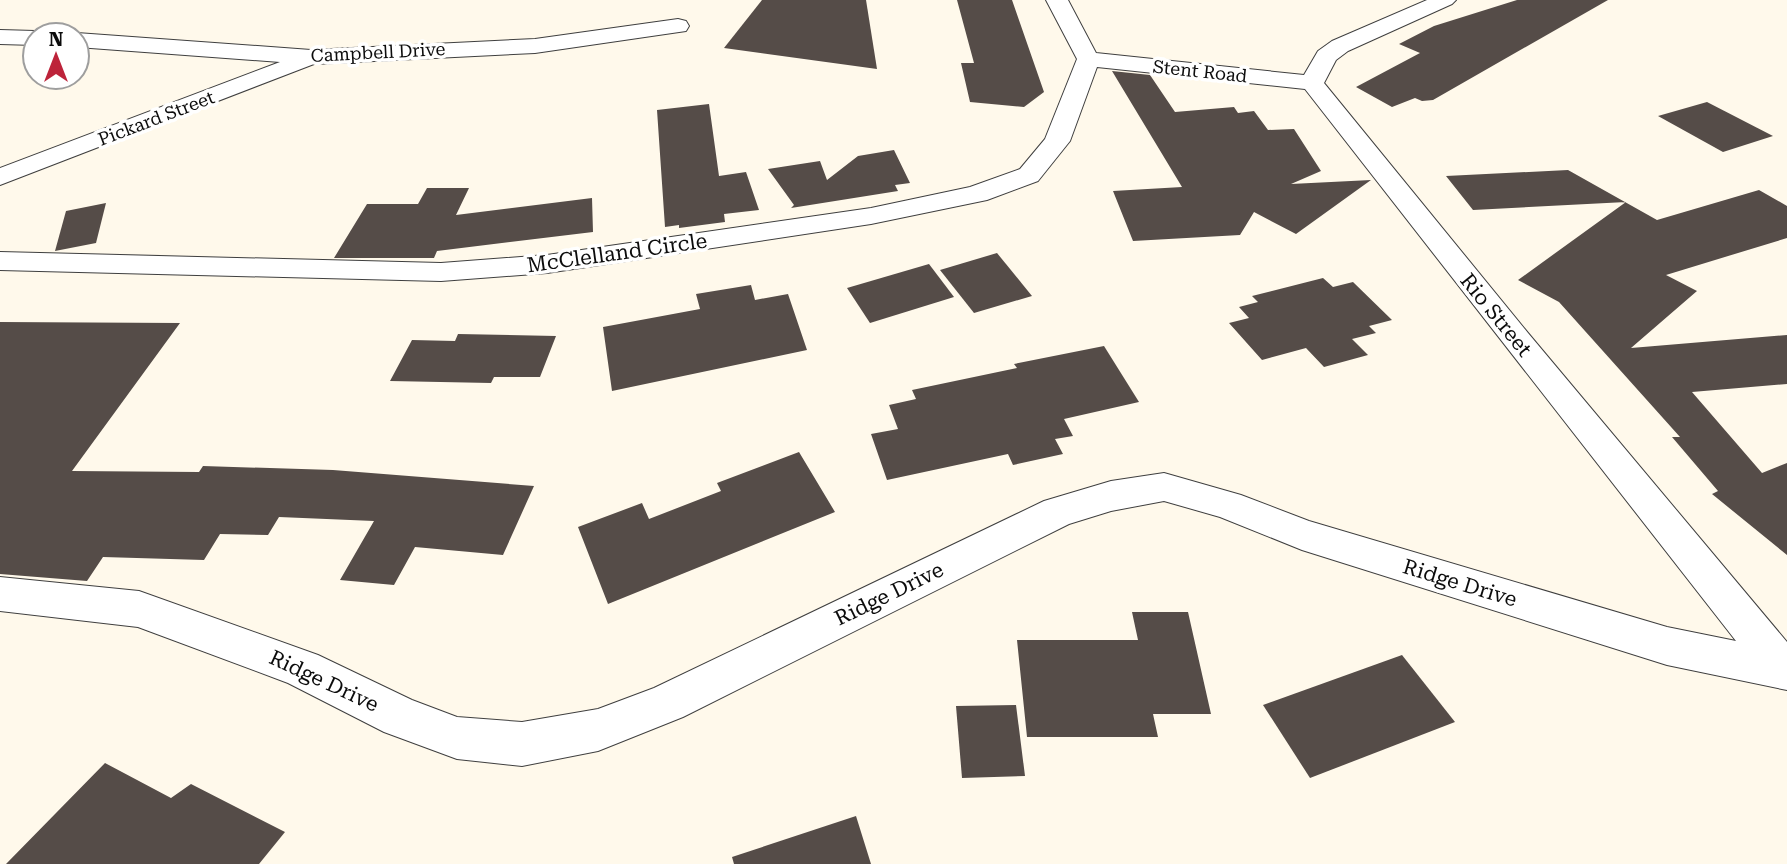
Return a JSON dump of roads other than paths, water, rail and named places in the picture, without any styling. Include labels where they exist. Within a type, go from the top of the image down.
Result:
[{"type":"street","points":[[1057,0],[1088,59]]},
{"type":"street","points":[[1312,83],[1326,56],[1340,46],[1445,0]]},
{"type":"street","name":"Campbell Drive","points":[[91,41],[311,57],[535,46],[678,26]]},
{"type":"street","points":[[0,37],[21,38]]},
{"type":"street","name":"Pickard Street","points":[[0,177],[311,57]]},
{"type":"street","name":"Stent Road","points":[[1088,59],[1312,83]]},
{"type":"street","name":"McClelland Circle","points":[[0,261],[441,272],[559,262],[871,216],[977,194],[1029,175],[1057,141],[1088,59]]},
{"type":"street","name":"Rio Street","points":[[1312,83],[1525,352],[1786,671]]},
{"type":"street","name":"Ridge Drive","points":[[0,594],[139,610],[303,668],[400,717],[457,738],[522,744],[597,730],[668,703],[1057,512],[1111,496],[1164,486],[1228,505],[1315,538],[1667,646],[1786,671]]}]
